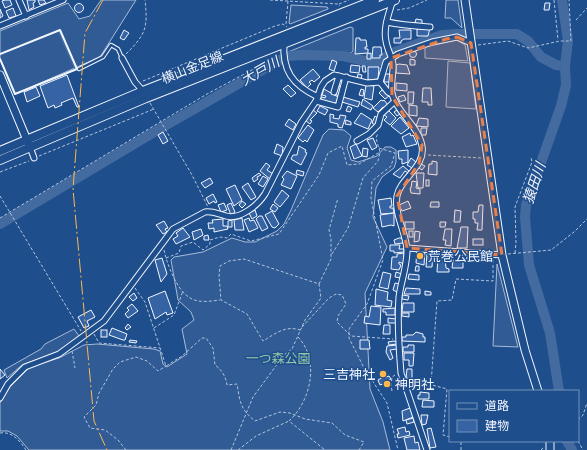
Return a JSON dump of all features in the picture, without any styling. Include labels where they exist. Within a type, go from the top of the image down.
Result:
[{"type":"main road","name":"横山金足線","points":[[284,39],[346,11],[375,0]]},
{"type":"main road","name":"横山金足線","points":[[0,151],[28,143],[145,94],[284,39],[394,0]]},
{"type":"main road","name":"横山金足線","points":[[0,160],[28,143]]},
{"type":"street","points":[[19,0],[26,16]]},
{"type":"street","points":[[0,26],[26,16],[54,2],[63,0]]},
{"type":"street","points":[[394,0],[387,22],[386,40],[393,63],[392,94],[422,145],[419,163],[399,190],[397,196],[406,248],[406,266],[399,295],[398,309],[401,373],[428,450]]},
{"type":"street","points":[[466,0],[487,158],[502,254],[525,350],[538,390]]},
{"type":"street","points":[[387,22],[400,25],[408,24],[430,27]]},
{"type":"street","points":[[380,82],[386,62],[391,58],[416,47],[446,39],[457,37],[471,38]]},
{"type":"street","points":[[284,39],[284,62],[289,74],[317,99],[338,107],[346,77]]},
{"type":"street","points":[[122,58],[137,84],[145,94]]},
{"type":"street","points":[[0,75],[34,158]]},
{"type":"street","points":[[0,398],[8,384],[31,363],[45,360],[71,346],[83,335],[104,321],[173,230],[190,218],[209,211],[231,217],[245,212],[259,203],[301,123],[317,99],[325,81],[334,75],[366,83],[380,82]]},
{"type":"street","points":[[334,92],[339,76]]},
{"type":"street","points":[[380,82],[388,92],[392,94]]},
{"type":"street","points":[[357,141],[369,134],[380,121],[381,114],[395,101]]},
{"type":"street","points":[[406,248],[502,254]]},
{"type":"street","points":[[0,384],[8,384]]},
{"type":"lane","points":[[79,69],[103,57],[110,45],[118,49],[122,58]]},
{"type":"path","points":[[122,58],[142,38],[146,30],[145,0]]},
{"type":"path","points":[[270,0],[338,4],[349,0]]},
{"type":"path","points":[[390,10],[409,8],[427,0]]},
{"type":"path","points":[[554,0],[559,41]]},
{"type":"path","points":[[471,38],[478,45],[508,41],[528,48],[559,41],[571,41],[568,0]]},
{"type":"path","points":[[284,39],[287,29],[288,1]]},
{"type":"path","points":[[338,4],[346,11]]},
{"type":"path","points":[[576,20],[587,8]]},
{"type":"path","points":[[137,84],[157,74],[275,26],[286,25]]},
{"type":"path","points":[[0,218],[207,94],[273,58],[284,54]]},
{"type":"path","points":[[145,94],[192,175],[209,211]]},
{"type":"path","points":[[0,172],[154,109]]},
{"type":"path","points":[[332,254],[348,228],[363,178],[378,161],[380,148],[376,138],[380,128],[380,121]]},
{"type":"path","points":[[166,258],[179,253],[181,246],[192,242],[203,250],[210,244],[210,240],[220,236],[227,238],[231,234],[251,241],[279,234],[319,175],[328,153],[342,146],[347,165],[359,164],[380,152]]},
{"type":"path","points":[[380,148],[395,153],[391,166],[372,180],[371,198],[383,260],[367,304],[349,329],[349,338],[364,368],[387,403],[398,450]]},
{"type":"path","points":[[421,155],[487,158]]},
{"type":"path","points":[[531,157],[532,162],[515,207],[515,253],[551,250],[574,232],[587,219]]},
{"type":"path","points":[[0,196],[83,335]]},
{"type":"path","points":[[231,450],[253,396],[284,355],[292,349],[301,328],[321,298],[319,284],[325,276],[332,260],[329,230],[338,198]]},
{"type":"path","points":[[163,243],[166,258],[176,282],[192,299],[198,301],[221,300],[247,314],[263,342],[279,331],[292,327],[300,330]]},
{"type":"path","points":[[449,437],[444,437],[443,435],[447,389],[432,384],[437,300],[452,300],[456,278],[493,281],[494,264],[492,254]]},
{"type":"path","points":[[221,300],[219,276],[220,266],[229,261],[244,259],[319,284]]},
{"type":"path","points":[[132,284],[145,302],[166,366]]},
{"type":"path","points":[[154,328],[174,315],[183,291]]},
{"type":"path","points":[[301,328],[329,298],[336,294],[342,295],[346,304],[338,316],[337,322],[351,336],[400,340]]},
{"type":"path","points":[[92,330],[99,343],[160,348]]},
{"type":"path","points":[[238,450],[256,436],[289,421],[296,414],[310,383],[311,367],[304,346],[298,336]]},
{"type":"path","points":[[126,450],[118,440],[106,430],[90,428],[84,417],[96,406],[99,393],[113,369],[120,362],[136,357],[147,361],[158,371],[191,349],[202,338],[206,338],[213,348],[215,365],[226,378],[227,385],[237,384],[240,405],[246,414],[255,420],[280,412],[296,414],[305,419],[332,423],[345,435],[364,442],[359,450]]},
{"type":"path","points":[[71,346],[75,368]]},
{"type":"path","points":[[391,388],[394,376]]},
{"type":"path","points":[[579,419],[584,415],[587,403]]},
{"type":"path","points":[[289,421],[325,450]]},
{"type":"path","points":[[0,433],[6,432],[15,437],[26,450]]},
{"type":"highlighted area","points":[[457,37],[471,43],[502,255],[407,248],[397,196],[419,163],[422,145],[392,96],[391,58],[446,39]]},
{"type":"shaded area","points":[[101,0],[136,0],[100,57],[15,94],[0,59],[0,31],[68,3],[79,19],[90,16]]},
{"type":"shaded area","points":[[446,0],[458,0],[462,28],[451,18],[445,18]]},
{"type":"shaded area","points":[[291,5],[327,7],[328,9],[290,24]]},
{"type":"shaded area","points":[[350,27],[353,28],[353,51],[351,53],[288,52]]},
{"type":"shaded area","points":[[457,40],[465,45],[468,61],[425,58],[425,47]]},
{"type":"shaded area","points":[[448,61],[470,63],[476,109],[446,107]]},
{"type":"shaded area","name":"一つ森公園","points":[[329,129],[344,130],[351,136],[347,148],[351,160],[358,162],[377,156],[385,147],[391,147],[396,150],[396,162],[394,168],[382,177],[376,188],[373,217],[387,247],[365,293],[370,389],[383,422],[390,450],[29,450],[17,436],[8,431],[0,431],[0,403],[10,387],[30,367],[59,358],[84,345],[97,344],[154,349],[160,351],[163,364],[167,367],[187,354],[182,329],[194,320],[191,312],[178,300],[171,260],[174,257],[203,252],[232,238],[245,242],[255,242],[277,231],[284,224],[323,135]]},
{"type":"shaded area","points":[[497,264],[518,347],[493,346]]},
{"type":"shaded area","points":[[74,329],[79,336],[60,351],[22,365],[7,378],[4,370],[41,349],[45,344]]},
{"type":"building","points":[[10,0],[12,5],[5,8],[2,1]]},
{"type":"building","points":[[27,0],[35,0],[33,3],[34,7],[29,10]]},
{"type":"building","points":[[38,0],[44,0],[46,3],[40,5]]},
{"type":"building","points":[[545,3],[550,3],[549,10],[544,10]]},
{"type":"building","points":[[77,4],[81,4],[83,8],[81,12],[77,12],[75,10],[75,6]]},
{"type":"building","points":[[13,8],[16,16],[9,18],[6,11]]},
{"type":"building","points":[[0,9],[3,16],[0,18]]},
{"type":"building","points":[[416,19],[422,20],[422,24],[415,23]]},
{"type":"building","points":[[430,28],[428,36],[417,36],[417,29]]},
{"type":"building","points":[[124,30],[129,33],[124,40],[120,38]]},
{"type":"building","points":[[399,30],[411,30],[411,39],[404,39],[401,43],[394,43],[394,38],[400,38]]},
{"type":"building","points":[[356,38],[366,40],[367,47],[365,47],[365,49],[368,49],[368,53],[355,54]]},
{"type":"building","points":[[373,47],[381,47],[382,55],[380,55],[380,58],[372,58]]},
{"type":"building","points":[[413,51],[416,54],[413,57],[410,54]]},
{"type":"building","points":[[371,53],[371,59],[367,59],[367,54]]},
{"type":"building","points":[[410,59],[415,60],[415,65],[410,65]]},
{"type":"building","points":[[332,60],[337,62],[334,71],[329,69]]},
{"type":"building","points":[[351,65],[360,66],[359,73],[350,72]]},
{"type":"building","points":[[396,65],[407,65],[410,74],[396,73]]},
{"type":"building","points":[[362,66],[365,66],[366,72],[363,72]]},
{"type":"building","points":[[368,67],[379,67],[378,79],[368,80]]},
{"type":"building","points":[[313,69],[320,77],[314,82],[312,80],[309,82],[311,84],[307,88],[300,80]]},
{"type":"building","points":[[358,74],[362,75],[361,79],[357,78]]},
{"type":"building","points":[[385,74],[390,74],[390,82],[384,82]]},
{"type":"building","points":[[67,75],[79,107],[77,107],[73,98],[61,103],[62,105],[55,108],[54,105],[48,108],[40,86]]},
{"type":"building","points":[[396,83],[407,84],[407,91],[396,90]]},
{"type":"building","points":[[288,85],[296,93],[291,97],[283,89]]},
{"type":"building","points":[[366,85],[374,86],[372,100],[364,98]]},
{"type":"building","points":[[338,86],[341,87],[338,96],[335,94]]},
{"type":"building","points":[[36,87],[40,96],[27,102],[24,92]]},
{"type":"building","points":[[423,88],[431,88],[432,105],[428,105],[428,102],[422,102]]},
{"type":"building","points":[[324,89],[338,97],[335,105],[320,100],[322,97],[325,98],[326,96],[322,95]]},
{"type":"building","points":[[361,89],[364,90],[363,96],[359,95]]},
{"type":"building","points":[[383,89],[389,96],[385,99],[379,93]]},
{"type":"building","points":[[408,92],[414,92],[413,104],[408,104]]},
{"type":"building","points":[[404,95],[406,100],[400,102],[398,97]]},
{"type":"building","points":[[343,97],[360,102],[358,107],[342,102]]},
{"type":"building","points":[[363,99],[373,106],[371,110],[361,105]]},
{"type":"building","points":[[381,100],[384,100],[388,105],[385,108],[383,107],[378,112],[373,108]]},
{"type":"building","points":[[409,105],[417,106],[417,116],[409,115]]},
{"type":"building","points":[[320,106],[328,110],[325,115],[317,111]]},
{"type":"building","points":[[348,106],[352,108],[350,112],[346,111]]},
{"type":"building","points":[[313,110],[317,113],[310,120],[312,121],[310,124],[305,120]]},
{"type":"building","points":[[388,110],[396,118],[390,125],[384,120],[387,117],[384,115]]},
{"type":"building","points":[[397,110],[400,114],[397,116],[394,112]]},
{"type":"building","points":[[361,113],[372,120],[368,129],[354,123]]},
{"type":"building","points":[[330,114],[334,115],[333,118],[339,119],[340,115],[346,116],[342,128],[338,127],[338,124],[330,122]]},
{"type":"building","points":[[375,116],[378,118],[375,125],[372,123]]},
{"type":"building","points":[[400,117],[409,128],[401,134],[391,126]]},
{"type":"building","points":[[419,118],[428,119],[428,127],[416,126]]},
{"type":"building","points":[[289,119],[296,124],[293,130],[285,125]]},
{"type":"building","points":[[346,120],[351,122],[351,125],[345,124]]},
{"type":"building","points":[[308,125],[314,130],[307,142],[305,140],[303,142],[298,138]]},
{"type":"building","points":[[421,128],[427,128],[426,135],[421,135]]},
{"type":"building","points":[[163,132],[168,141],[163,144],[158,135]]},
{"type":"building","points":[[410,133],[411,136],[413,135],[417,144],[406,147],[402,137]]},
{"type":"building","points":[[373,138],[377,147],[372,150],[367,140]]},
{"type":"building","points":[[277,144],[283,147],[282,156],[274,153]]},
{"type":"building","points":[[356,144],[362,156],[354,159],[350,147]]},
{"type":"building","points":[[299,146],[306,150],[305,152],[307,153],[301,165],[291,159],[293,155],[297,155]]},
{"type":"building","points":[[363,148],[368,149],[367,157],[362,156]]},
{"type":"building","points":[[408,150],[408,162],[402,164],[402,159],[399,159],[398,151]]},
{"type":"building","points":[[411,158],[416,162],[412,168],[407,165]]},
{"type":"building","points":[[432,161],[437,162],[437,175],[428,174],[429,164],[432,164]]},
{"type":"building","points":[[266,163],[270,166],[267,170],[273,174],[270,179],[260,171]]},
{"type":"building","points":[[421,164],[425,166],[422,170],[419,168]]},
{"type":"building","points":[[403,166],[409,171],[408,173],[405,171],[400,178],[393,174]]},
{"type":"building","points":[[297,170],[304,172],[303,176],[296,174]]},
{"type":"building","points":[[287,171],[297,176],[291,189],[281,185],[284,179],[282,177]]},
{"type":"building","points":[[259,173],[261,175],[257,177],[258,179],[254,182],[252,178]]},
{"type":"building","points":[[416,173],[424,173],[423,188],[418,188]]},
{"type":"building","points":[[263,176],[268,179],[263,187],[258,184]]},
{"type":"building","points":[[210,178],[213,183],[205,188],[201,183]]},
{"type":"building","points":[[426,180],[429,180],[429,186],[426,186]]},
{"type":"building","points":[[412,181],[417,182],[416,188],[420,189],[420,194],[411,193],[410,188]]},
{"type":"building","points":[[248,183],[256,197],[251,200],[242,187]]},
{"type":"building","points":[[235,185],[242,200],[234,206],[226,189]]},
{"type":"building","points":[[282,190],[289,196],[280,207],[274,202]]},
{"type":"building","points":[[213,194],[217,202],[215,203],[214,201],[209,204],[206,198]]},
{"type":"building","points":[[391,198],[392,206],[390,206],[390,208],[393,208],[394,213],[381,214],[378,200]]},
{"type":"building","points":[[242,201],[246,204],[242,208],[239,205]]},
{"type":"building","points":[[408,201],[411,208],[402,211],[399,205]]},
{"type":"building","points":[[431,202],[439,202],[439,207],[430,207]]},
{"type":"building","points":[[224,203],[227,210],[221,212],[218,205]]},
{"type":"building","points":[[231,203],[235,212],[231,215],[227,205]]},
{"type":"building","points":[[273,204],[278,208],[275,212],[270,209]]},
{"type":"building","points":[[479,205],[483,205],[482,230],[477,230],[478,223],[475,223],[475,219],[473,219],[473,212],[478,212]]},
{"type":"building","points":[[255,210],[257,216],[252,219],[249,213]]},
{"type":"building","points":[[455,210],[461,211],[460,222],[454,222]]},
{"type":"building","points":[[272,211],[279,224],[275,228],[272,227],[265,215]]},
{"type":"building","points":[[394,213],[394,226],[391,225],[382,227],[380,215]]},
{"type":"building","points":[[259,216],[262,216],[268,228],[262,231],[256,219]]},
{"type":"building","points":[[242,218],[244,230],[235,230],[234,220]]},
{"type":"building","points":[[249,218],[250,221],[254,220],[258,228],[249,232],[244,220]]},
{"type":"building","points":[[223,219],[223,226],[227,226],[228,229],[214,232],[214,228],[209,229],[208,223],[213,223],[212,220]]},
{"type":"building","points":[[232,220],[232,227],[228,227],[228,221]]},
{"type":"building","points":[[164,221],[168,228],[165,229],[167,232],[163,234],[156,225]]},
{"type":"building","points":[[405,222],[414,222],[414,229],[405,229]]},
{"type":"building","points":[[440,222],[446,222],[445,227],[440,227]]},
{"type":"building","points":[[461,227],[468,227],[467,248],[457,248]]},
{"type":"building","points":[[183,228],[190,237],[176,244],[173,239],[178,236],[176,233]]},
{"type":"building","points":[[201,229],[203,235],[194,240],[192,232]]},
{"type":"building","points":[[445,229],[452,229],[451,246],[445,245],[446,240],[443,240]]},
{"type":"building","points":[[409,231],[413,231],[413,237],[409,237]]},
{"type":"building","points":[[415,231],[420,232],[419,241],[414,242]]},
{"type":"building","points":[[208,235],[209,240],[204,240],[204,236]]},
{"type":"building","points":[[402,238],[403,243],[395,244],[394,240]]},
{"type":"building","points":[[473,239],[483,239],[483,245],[473,245]]},
{"type":"building","points":[[390,245],[400,245],[399,249],[404,249],[404,252],[394,253],[394,251],[390,251]]},
{"type":"building","name":"荒巻公民館","points":[[417,250],[425,250],[424,265],[416,263]]},
{"type":"building","points":[[404,253],[404,264],[399,262],[401,265],[399,270],[391,269],[392,257],[397,257],[397,254]]},
{"type":"building","points":[[427,254],[433,254],[432,267],[426,267]]},
{"type":"building","points":[[462,254],[467,254],[467,259],[462,259]]},
{"type":"building","points":[[438,256],[445,257],[446,268],[449,269],[449,272],[437,272]]},
{"type":"building","points":[[162,258],[167,274],[161,282],[155,260]]},
{"type":"building","points":[[453,260],[463,261],[463,268],[452,268]]},
{"type":"building","points":[[416,266],[419,266],[419,271],[415,271]]},
{"type":"building","points":[[383,272],[391,274],[388,289],[379,287]]},
{"type":"building","points":[[396,272],[402,274],[401,278],[395,277]]},
{"type":"building","points":[[409,274],[419,275],[419,280],[408,279]]},
{"type":"building","points":[[395,283],[400,284],[397,292],[393,290]]},
{"type":"building","points":[[406,288],[420,289],[420,294],[404,294]]},
{"type":"building","points":[[376,289],[388,292],[387,300],[392,301],[391,307],[375,305]]},
{"type":"building","points":[[165,291],[173,313],[167,315],[166,312],[155,319],[148,298]]},
{"type":"building","points":[[425,291],[431,292],[431,295],[425,295]]},
{"type":"building","points":[[134,293],[137,298],[133,301],[129,297]]},
{"type":"building","points":[[402,295],[409,296],[408,300],[402,299]]},
{"type":"building","points":[[403,303],[414,303],[414,312],[402,312]]},
{"type":"building","points":[[132,304],[138,311],[128,318],[125,314],[129,310],[127,308]]},
{"type":"building","points":[[371,306],[381,307],[380,325],[364,323],[365,316],[369,317]]},
{"type":"building","points":[[395,308],[395,315],[386,315],[386,312],[383,312],[383,309]]},
{"type":"building","points":[[91,310],[95,317],[87,321],[89,326],[84,328],[78,317]]},
{"type":"building","points":[[402,313],[409,313],[409,317],[402,316]]},
{"type":"building","points":[[388,318],[396,319],[396,323],[388,323]]},
{"type":"building","points":[[128,324],[131,327],[127,330],[125,328]]},
{"type":"building","points":[[384,325],[390,325],[390,334],[383,334]]},
{"type":"building","points":[[112,328],[127,334],[125,340],[109,335]]},
{"type":"building","points":[[101,330],[107,330],[107,337],[101,337]]},
{"type":"building","points":[[416,332],[423,334],[423,337],[425,337],[425,342],[402,341],[402,337],[406,337],[406,335],[413,335]]},
{"type":"building","points":[[130,340],[137,341],[136,343],[129,342]]},
{"type":"building","points":[[360,340],[369,340],[370,349],[360,349]]},
{"type":"building","points":[[388,342],[397,342],[397,344],[389,345]]},
{"type":"building","points":[[397,345],[397,349],[390,350],[393,358],[390,360],[386,352],[387,346]]},
{"type":"building","points":[[408,345],[414,345],[414,352],[403,352],[403,347],[408,347]]},
{"type":"building","points":[[404,353],[414,353],[413,366],[409,366],[409,360],[404,360]]},
{"type":"building","points":[[0,369],[5,375],[0,379]]},
{"type":"building","points":[[407,369],[412,369],[412,379],[406,378]]},
{"type":"building","name":"神明社","points":[[385,376],[389,376],[391,379],[388,381],[389,382],[380,385],[378,380]]},
{"type":"building","points":[[419,379],[426,380],[425,383],[419,383]]},
{"type":"building","points":[[420,392],[429,393],[429,399],[418,399]]},
{"type":"building","points":[[423,400],[434,401],[434,407],[422,407]]},
{"type":"building","points":[[410,408],[413,417],[403,421],[402,411]]},
{"type":"building","points":[[421,415],[428,415],[426,424],[422,425]]},
{"type":"building","points":[[413,418],[414,422],[407,424],[406,420]]},
{"type":"building","points":[[405,427],[406,432],[409,431],[410,435],[398,438],[397,434],[399,434],[397,429]]},
{"type":"building","points":[[431,428],[436,447],[430,448],[427,429]]},
{"type":"building","points":[[414,436],[415,443],[418,442],[420,450],[407,450],[404,438]]},
{"type":"waterway","name":"猿田川","points":[[559,390],[550,333],[529,265],[525,217],[526,205],[561,106],[566,85],[565,66],[568,41],[562,0]]},
{"type":"waterway","points":[[58,30],[75,69]]},
{"type":"waterway","name":"大戸川","points":[[0,224],[161,128],[287,56],[343,56],[375,63],[395,52],[442,35],[517,34],[528,41],[541,57],[556,65],[565,66]]},
{"type":"waterway","name":"猿田川","points":[[568,442],[572,450]]},
{"type":"wall","points":[[0,54],[60,30],[77,69],[15,94],[0,59]]},
{"type":"power","points":[[103,0],[85,33],[73,189],[94,421],[107,450]]},
{"type":"place","name":"荒巻公民館","points":[[420,256]]},
{"type":"place","name":"三吉神社","points":[[383,374]]},
{"type":"place","name":"神明社","points":[[387,384]]}]
